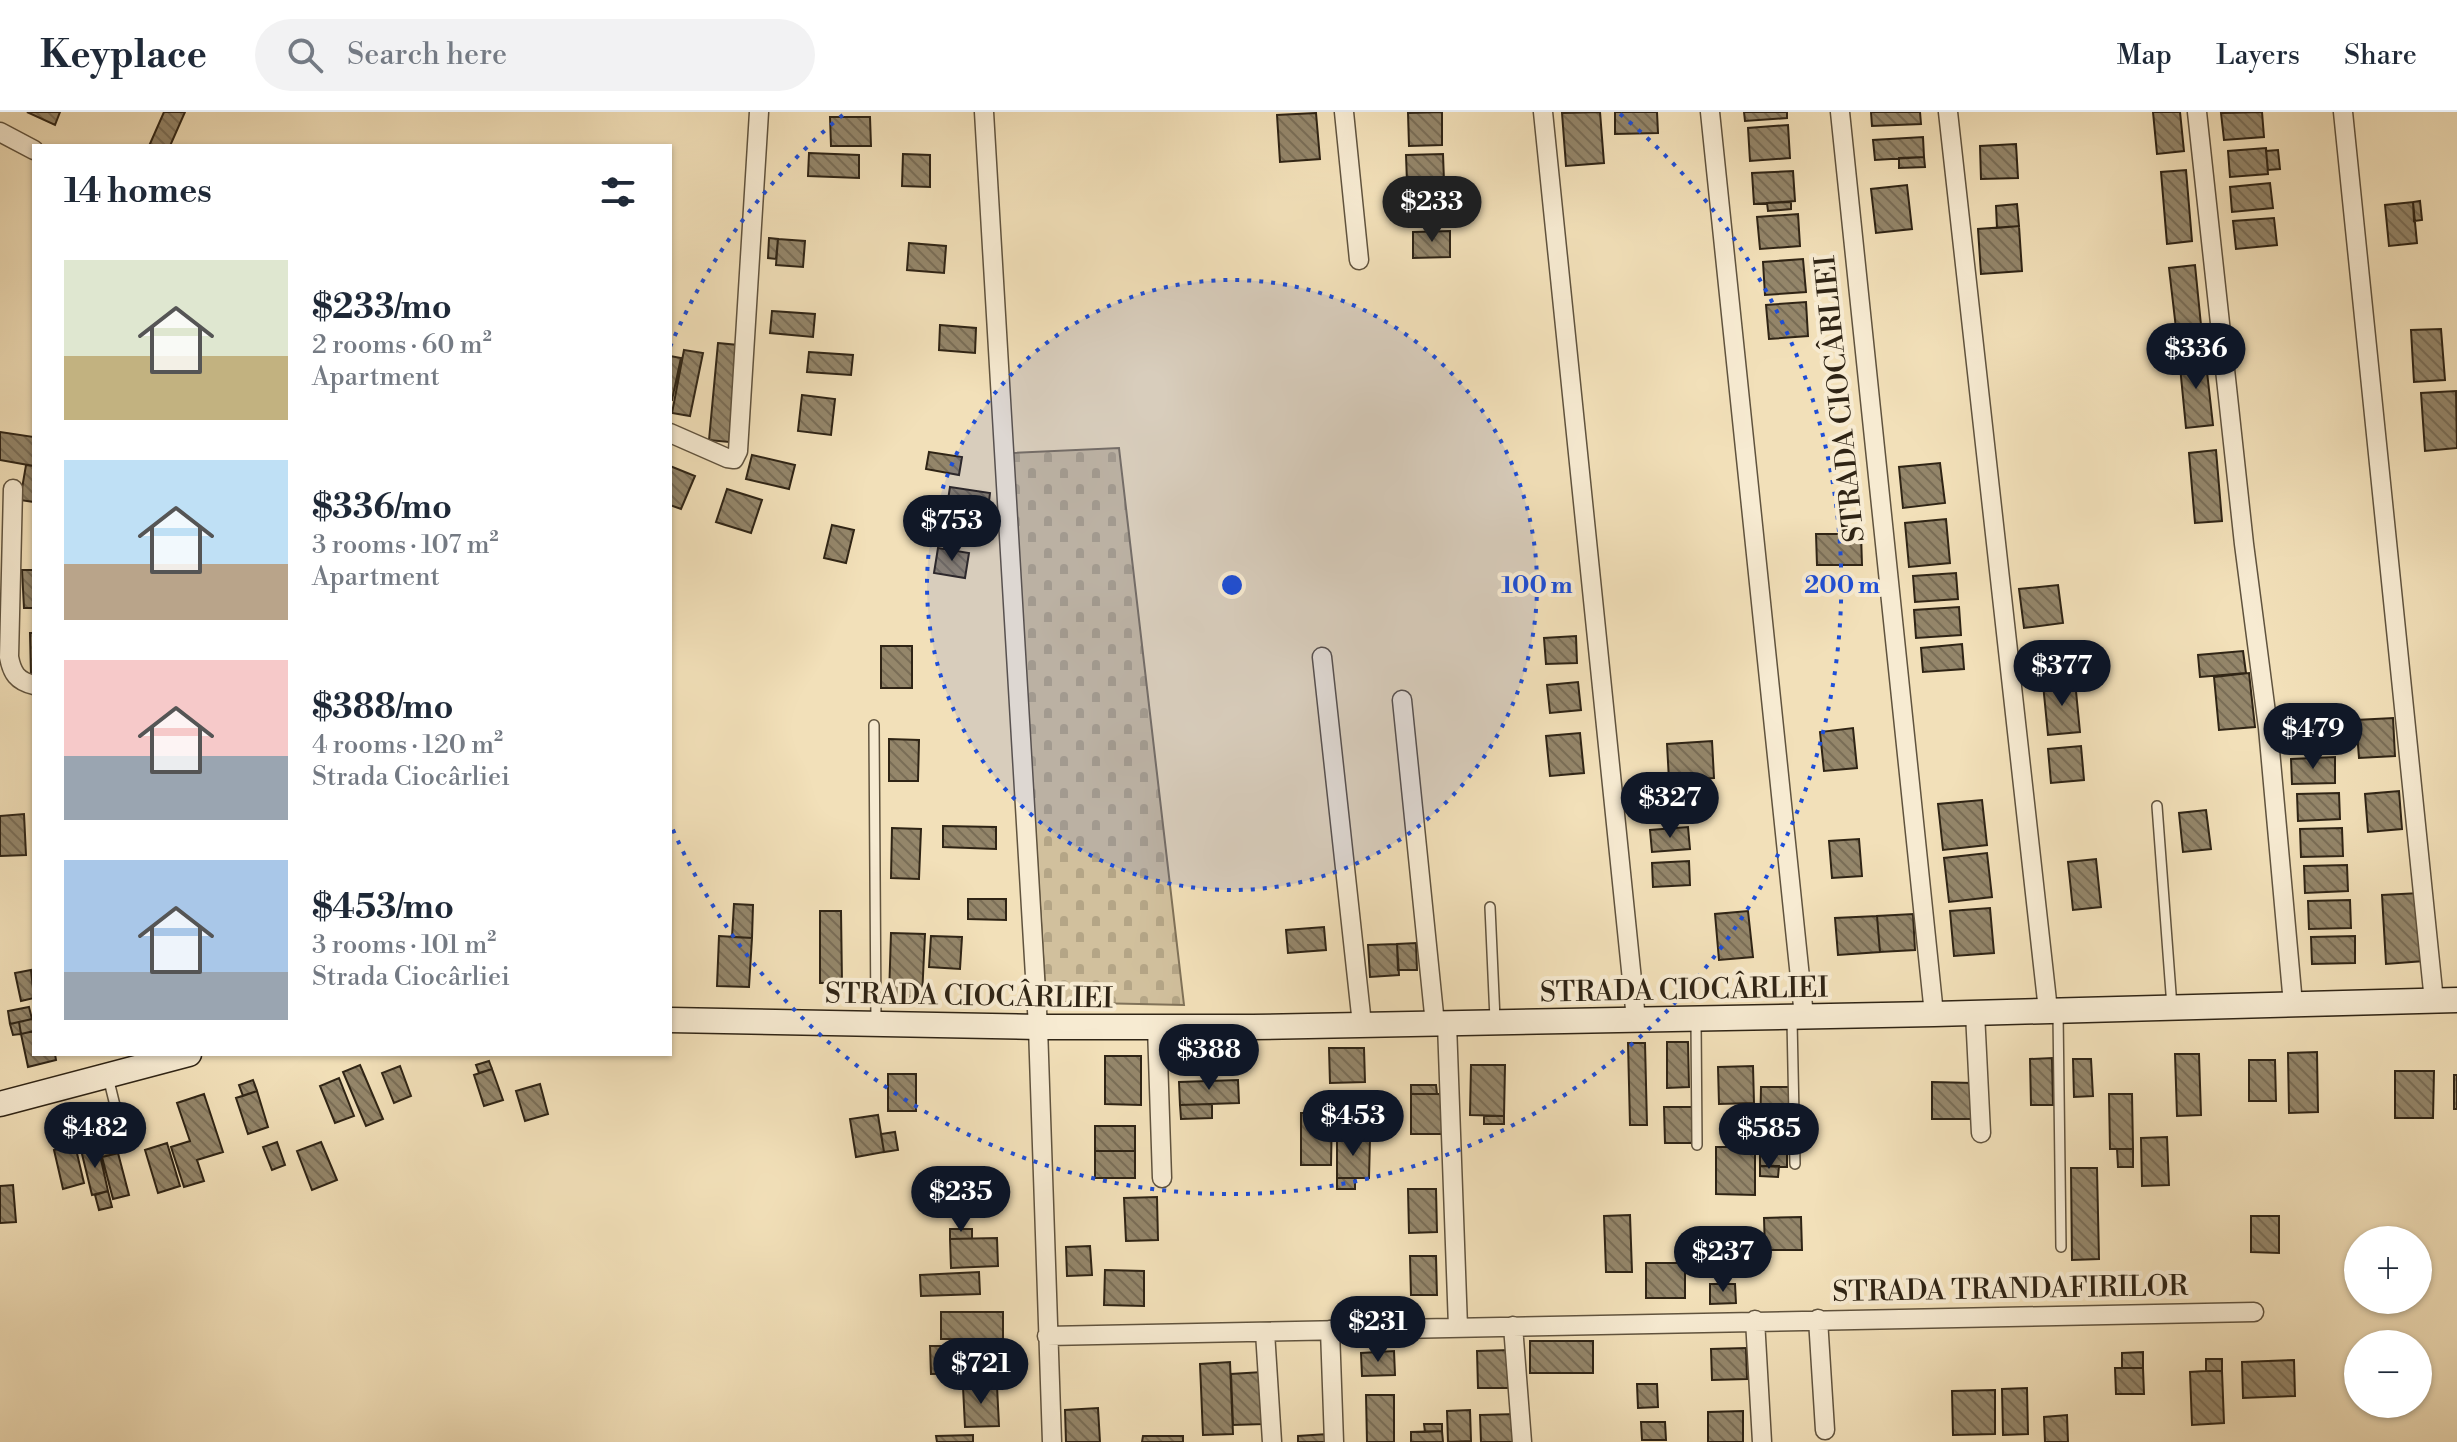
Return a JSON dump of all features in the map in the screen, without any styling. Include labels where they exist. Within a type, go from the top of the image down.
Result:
[{"type":"street","points":[[672,434],[727,458],[734,459],[738,451],[759,112]]},
{"type":"street","points":[[984,112],[1038,1027],[1052,1442]]},
{"type":"street","points":[[1344,112],[1359,260]]},
{"type":"street","points":[[1543,112],[1636,1019]]},
{"type":"street","points":[[1710,112],[1798,1016]]},
{"type":"street","name":"STRADA CIOCÂRLIEI","points":[[1840,112],[1934,1014]]},
{"type":"street","points":[[1948,112],[2053,1010]]},
{"type":"street","points":[[2197,112],[2242,528],[2268,728],[2293,1004]]},
{"type":"street","points":[[2343,112],[2445,1000]]},
{"type":"street","points":[[0,132],[32,149]]},
{"type":"street","points":[[13,489],[9,657],[11,670],[18,678],[32,684]]},
{"type":"street","points":[[1322,657],[1362,1024]]},
{"type":"street","points":[[1402,700],[1441,1024],[1458,1327]]},
{"type":"street","name":"STRADA CIOCÂRLIEI","points":[[672,1020],[1038,1027],[1441,1024],[2445,1000]]},
{"type":"street","points":[[1975,1013],[1981,1133]]},
{"type":"street","points":[[1157,1027],[1162,1178]]},
{"type":"street","points":[[0,1104],[181,1056]]},
{"type":"street","name":"STRADA TRANDAFIRILOR","points":[[1047,1336],[2254,1312]]},
{"type":"street","points":[[1818,1319],[1825,1430]]},
{"type":"street","points":[[1755,1320],[1762,1442]]},
{"type":"street","points":[[1513,1326],[1522,1442]]},
{"type":"street","points":[[1330,1330],[1334,1442]]},
{"type":"street","points":[[1265,1332],[1272,1442]]},
{"type":"lane","points":[[874,725],[876,1024]]},
{"type":"lane","points":[[2157,806],[2172,1007]]},
{"type":"lane","points":[[1490,907],[1496,1023]]},
{"type":"lane","points":[[2053,1010],[2061,1247]]},
{"type":"lane","points":[[1795,1164],[1798,1016]]},
{"type":"lane","points":[[1696,1018],[1697,1145]]},
{"type":"lane","points":[[107,1074],[125,1146]]},
{"type":"green space","points":[[1119,448],[1184,1005],[1046,1002],[1012,453]]},
{"type":"building","points":[[27,112],[60,112],[55,125]]},
{"type":"building","points":[[164,112],[185,112],[171,144],[150,144]]},
{"type":"building","points":[[1442,112],[1442,145],[1409,146],[1408,113]]},
{"type":"building","points":[[1600,112],[1604,163],[1566,166],[1562,113]]},
{"type":"building","points":[[1615,112],[1657,112],[1658,133],[1615,134]]},
{"type":"building","points":[[1744,112],[1787,112],[1787,118],[1745,121]]},
{"type":"building","points":[[1871,112],[1920,112],[1921,124],[1872,126]]},
{"type":"building","points":[[2153,112],[2180,112],[2184,151],[2157,154]]},
{"type":"building","points":[[2262,112],[2264,137],[2224,140],[2221,113]]},
{"type":"building","points":[[1316,113],[1320,159],[1280,162],[1277,115]]},
{"type":"building","points":[[830,117],[870,117],[871,146],[831,146]]},
{"type":"building","points":[[1788,125],[1790,158],[1750,161],[1748,128]]},
{"type":"building","points":[[1923,137],[1924,157],[1875,160],[1873,140]]},
{"type":"building","points":[[2016,144],[2018,178],[1981,179],[1980,146]]},
{"type":"building","points":[[2266,148],[2268,174],[2230,177],[2228,151]]},
{"type":"building","points":[[2278,150],[2280,169],[2268,170],[2266,151]]},
{"type":"building","points":[[809,153],[859,155],[859,178],[808,176]]},
{"type":"building","points":[[903,154],[930,155],[930,187],[902,186]]},
{"type":"building","points":[[1443,154],[1444,181],[1407,182],[1406,155]]},
{"type":"building","points":[[1924,157],[1925,167],[1899,168],[1899,158]]},
{"type":"building","points":[[2186,170],[2192,241],[2167,244],[2161,172]]},
{"type":"building","points":[[1793,171],[1795,201],[1754,204],[1752,173]]},
{"type":"building","points":[[2270,183],[2273,208],[2232,212],[2230,187]]},
{"type":"building","points":[[1907,185],[1912,229],[1876,233],[1871,189]]},
{"type":"building","points":[[1410,193],[1446,193],[1447,218],[1410,218]]},
{"type":"building","points":[[2420,201],[2422,220],[2414,221],[2413,202]]},
{"type":"building","points":[[1791,202],[1791,209],[1768,211],[1767,203]]},
{"type":"building","points":[[2413,202],[2417,243],[2389,246],[2385,205]]},
{"type":"building","points":[[2017,204],[2019,226],[1997,228],[1996,206]]},
{"type":"building","points":[[1798,214],[1800,246],[1760,249],[1757,217]]},
{"type":"building","points":[[2274,218],[2277,245],[2236,249],[2233,221]]},
{"type":"building","points":[[2019,226],[2022,271],[1981,274],[1978,229]]},
{"type":"building","points":[[1450,231],[1450,257],[1413,258],[1413,232]]},
{"type":"building","points":[[769,238],[778,239],[776,259],[768,258]]},
{"type":"building","points":[[778,239],[805,241],[803,267],[776,265]]},
{"type":"building","points":[[909,243],[946,246],[944,273],[907,270]]},
{"type":"building","points":[[1803,259],[1806,292],[1765,295],[1763,262]]},
{"type":"building","points":[[2195,265],[2202,335],[2177,337],[2169,268]]},
{"type":"building","points":[[1806,302],[1808,336],[1769,339],[1766,305]]},
{"type":"building","points":[[772,311],[815,314],[813,337],[770,333]]},
{"type":"building","points":[[940,325],[976,328],[975,353],[939,350]]},
{"type":"building","points":[[2441,329],[2445,380],[2414,382],[2411,330]]},
{"type":"building","points":[[718,343],[738,345],[729,442],[709,440]]},
{"type":"building","points":[[684,350],[703,353],[690,416],[672,413]]},
{"type":"building","points":[[809,352],[853,355],[851,375],[807,372]]},
{"type":"building","points":[[2205,354],[2213,425],[2186,428],[2179,356]]},
{"type":"building","points":[[672,356],[681,358],[672,400]]},
{"type":"building","points":[[2456,391],[2457,448],[2425,451],[2421,393]]},
{"type":"building","points":[[802,395],[835,399],[831,435],[798,431]]},
{"type":"building","points":[[0,432],[32,437],[32,466],[0,460]]},
{"type":"building","points":[[2216,450],[2222,521],[2195,523],[2189,453]]},
{"type":"building","points":[[929,452],[962,457],[959,475],[926,469]]},
{"type":"building","points":[[752,455],[795,465],[789,489],[746,479]]},
{"type":"building","points":[[1940,463],[1945,503],[1903,508],[1899,467]]},
{"type":"building","points":[[26,465],[32,466],[32,502],[20,500]]},
{"type":"building","points":[[672,467],[695,476],[681,509],[672,506]]},
{"type":"building","points":[[950,487],[990,493],[987,518],[946,513]]},
{"type":"building","points":[[727,489],[762,500],[751,533],[716,522]]},
{"type":"building","points":[[1946,519],[1950,563],[1909,567],[1905,523]]},
{"type":"building","points":[[832,525],[854,530],[846,563],[824,558]]},
{"type":"building","points":[[1816,534],[1861,534],[1862,565],[1817,565]]},
{"type":"building","points":[[938,548],[969,553],[965,578],[934,573]]},
{"type":"building","points":[[22,570],[32,570],[32,608],[24,608]]},
{"type":"building","points":[[1956,573],[1958,599],[1915,602],[1913,576]]},
{"type":"building","points":[[2058,585],[2063,623],[2024,628],[2019,589]]},
{"type":"building","points":[[1959,607],[1961,635],[1916,638],[1914,610]]},
{"type":"building","points":[[30,633],[32,633],[32,675]]},
{"type":"building","points":[[1576,636],[1577,663],[1546,664],[1544,638]]},
{"type":"building","points":[[1962,644],[1964,669],[1923,672],[1921,648]]},
{"type":"building","points":[[881,646],[912,646],[912,688],[881,688]]},
{"type":"building","points":[[2243,651],[2246,673],[2200,677],[2198,655]]},
{"type":"building","points":[[2249,673],[2255,727],[2219,730],[2214,677]]},
{"type":"building","points":[[2075,681],[2080,732],[2048,735],[2043,684]]},
{"type":"building","points":[[1578,682],[1581,710],[1550,713],[1547,685]]},
{"type":"building","points":[[2393,718],[2395,756],[2359,758],[2356,720]]},
{"type":"building","points":[[2331,722],[2332,748],[2289,750],[2288,724]]},
{"type":"building","points":[[1853,728],[1857,768],[1824,771],[1820,732]]},
{"type":"building","points":[[1580,733],[1584,773],[1550,776],[1546,736]]},
{"type":"building","points":[[889,739],[919,740],[918,781],[889,781]]},
{"type":"building","points":[[1712,741],[1714,778],[1669,780],[1667,744]]},
{"type":"building","points":[[2081,746],[2084,780],[2051,783],[2048,749]]},
{"type":"building","points":[[2335,757],[2335,783],[2292,784],[2291,759]]},
{"type":"building","points":[[2399,791],[2402,829],[2368,832],[2365,794]]},
{"type":"building","points":[[2339,793],[2340,819],[2298,821],[2297,794]]},
{"type":"building","points":[[1982,800],[1987,845],[1943,850],[1938,804]]},
{"type":"building","points":[[2206,810],[2211,849],[2183,852],[2179,813]]},
{"type":"building","points":[[24,814],[26,855],[0,856],[0,816]]},
{"type":"building","points":[[943,826],[996,827],[996,849],[943,847]]},
{"type":"building","points":[[1688,827],[1690,849],[1652,852],[1650,830]]},
{"type":"building","points":[[892,828],[921,829],[919,879],[891,878]]},
{"type":"building","points":[[2342,828],[2343,856],[2301,857],[2300,829]]},
{"type":"building","points":[[1859,839],[1862,876],[1832,878],[1829,841]]},
{"type":"building","points":[[1987,853],[1992,897],[1949,902],[1944,858]]},
{"type":"building","points":[[2096,859],[2101,907],[2073,910],[2068,862]]},
{"type":"building","points":[[1689,861],[1690,885],[1653,887],[1652,863]]},
{"type":"building","points":[[2347,865],[2348,891],[2305,893],[2304,866]]},
{"type":"building","points":[[2420,893],[2424,961],[2386,964],[2382,895]]},
{"type":"building","points":[[968,899],[1006,899],[1006,920],[968,919]]},
{"type":"building","points":[[2350,900],[2351,928],[2309,929],[2308,901]]},
{"type":"building","points":[[734,904],[753,905],[752,938],[732,937]]},
{"type":"building","points":[[1990,908],[1994,953],[1954,956],[1950,911]]},
{"type":"building","points":[[820,911],[841,911],[842,983],[820,983]]},
{"type":"building","points":[[1748,911],[1753,957],[1719,960],[1715,914]]},
{"type":"building","points":[[1913,914],[1915,950],[1880,952],[1877,916]]},
{"type":"building","points":[[1877,916],[1880,952],[1838,955],[1835,918]]},
{"type":"building","points":[[1324,927],[1326,950],[1288,953],[1286,930]]},
{"type":"building","points":[[891,933],[925,934],[922,997],[889,996]]},
{"type":"building","points":[[719,936],[752,938],[749,987],[717,986]]},
{"type":"building","points":[[931,936],[962,937],[960,969],[929,967]]},
{"type":"building","points":[[2355,936],[2355,963],[2312,964],[2311,937]]},
{"type":"building","points":[[1416,943],[1417,970],[1398,970],[1397,944]]},
{"type":"building","points":[[1397,944],[1399,975],[1370,977],[1368,945]]},
{"type":"building","points":[[31,970],[32,998],[21,1001],[15,973]]},
{"type":"building","points":[[827,983],[842,983],[842,996],[827,996]]},
{"type":"building","points":[[29,1007],[32,1019],[10,1024],[8,1011]]},
{"type":"building","points":[[32,1019],[32,1031],[21,1034],[19,1022]]},
{"type":"building","points":[[19,1022],[21,1034],[13,1035],[10,1024]]},
{"type":"building","points":[[32,1031],[32,1056],[55,1056],[56,1060],[28,1067],[21,1034]]},
{"type":"building","points":[[1667,1042],[1688,1042],[1689,1087],[1667,1088]]},
{"type":"building","points":[[1628,1043],[1645,1043],[1647,1125],[1630,1125]]},
{"type":"building","points":[[1329,1048],[1364,1048],[1365,1082],[1330,1083]]},
{"type":"building","points":[[2317,1052],[2318,1112],[2289,1113],[2288,1053]]},
{"type":"building","points":[[2175,1054],[2199,1054],[2201,1115],[2177,1116]]},
{"type":"building","points":[[1105,1056],[1141,1056],[1141,1105],[1105,1104]]},
{"type":"building","points":[[2052,1058],[2053,1105],[2031,1105],[2030,1059]]},
{"type":"building","points":[[2073,1059],[2091,1059],[2093,1096],[2074,1097]]},
{"type":"building","points":[[2249,1060],[2275,1060],[2276,1101],[2249,1101]]},
{"type":"building","points":[[489,1061],[492,1069],[479,1073],[476,1065]]},
{"type":"building","points":[[360,1065],[383,1119],[366,1126],[343,1072]]},
{"type":"building","points":[[1471,1065],[1505,1065],[1504,1116],[1470,1115]]},
{"type":"building","points":[[400,1066],[411,1096],[394,1103],[382,1073]]},
{"type":"building","points":[[1753,1066],[1754,1103],[1719,1104],[1718,1067]]},
{"type":"building","points":[[492,1069],[503,1100],[484,1106],[474,1075]]},
{"type":"building","points":[[2395,1071],[2434,1071],[2433,1118],[2395,1118]]},
{"type":"building","points":[[888,1074],[916,1074],[916,1111],[888,1111]]},
{"type":"building","points":[[2454,1075],[2457,1075],[2457,1109],[2454,1109]]},
{"type":"building","points":[[339,1078],[354,1116],[335,1123],[320,1086]]},
{"type":"building","points":[[253,1080],[257,1091],[243,1096],[239,1085]]},
{"type":"building","points":[[1238,1080],[1239,1103],[1180,1105],[1179,1082]]},
{"type":"building","points":[[1932,1082],[1973,1083],[1973,1119],[1932,1119]]},
{"type":"building","points":[[540,1084],[548,1114],[525,1121],[516,1091]]},
{"type":"building","points":[[1411,1085],[1436,1085],[1437,1094],[1411,1094]]},
{"type":"building","points":[[1761,1087],[1792,1087],[1791,1136],[1760,1136]]},
{"type":"building","points":[[257,1091],[268,1127],[248,1134],[236,1098]]},
{"type":"building","points":[[204,1094],[223,1152],[197,1160],[204,1181],[184,1187],[171,1147],[190,1141],[177,1103]]},
{"type":"building","points":[[1411,1094],[1444,1094],[1444,1134],[1411,1134]]},
{"type":"building","points":[[2109,1094],[2132,1094],[2133,1149],[2110,1149]]},
{"type":"building","points":[[1212,1104],[1212,1118],[1181,1119],[1180,1105]]},
{"type":"building","points":[[111,1106],[123,1152],[102,1157],[90,1112]]},
{"type":"building","points":[[1664,1107],[1697,1107],[1697,1143],[1665,1143]]},
{"type":"building","points":[[1301,1113],[1332,1113],[1331,1165],[1301,1165]]},
{"type":"building","points":[[878,1115],[884,1152],[856,1157],[850,1119]]},
{"type":"building","points":[[1484,1116],[1504,1116],[1504,1124],[1484,1124]]},
{"type":"building","points":[[1095,1126],[1135,1126],[1135,1151],[1095,1151]]},
{"type":"building","points":[[895,1132],[898,1150],[884,1152],[881,1134]]},
{"type":"building","points":[[73,1135],[75,1145],[59,1149],[56,1139]]},
{"type":"building","points":[[95,1136],[98,1146],[85,1149],[83,1139]]},
{"type":"building","points":[[1760,1136],[1787,1136],[1787,1167],[1760,1166]]},
{"type":"building","points":[[2167,1137],[2169,1185],[2142,1186],[2141,1138]]},
{"type":"building","points":[[1337,1139],[1370,1139],[1369,1178],[1337,1178]]},
{"type":"building","points":[[277,1142],[285,1165],[272,1170],[263,1147]]},
{"type":"building","points":[[321,1142],[337,1180],[312,1190],[297,1151]]},
{"type":"building","points":[[167,1143],[180,1186],[158,1193],[145,1150]]},
{"type":"building","points":[[75,1145],[84,1183],[63,1189],[54,1150]]},
{"type":"building","points":[[98,1146],[108,1191],[92,1195],[81,1150]]},
{"type":"building","points":[[1716,1147],[1755,1147],[1755,1195],[1716,1194]]},
{"type":"building","points":[[2117,1149],[2133,1149],[2133,1167],[2118,1167]]},
{"type":"building","points":[[1095,1151],[1135,1151],[1135,1178],[1095,1178]]},
{"type":"building","points":[[118,1153],[129,1195],[113,1199],[102,1157]]},
{"type":"building","points":[[1760,1166],[1779,1166],[1778,1177],[1760,1176]]},
{"type":"building","points":[[2071,1168],[2097,1168],[2099,1259],[2072,1260]]},
{"type":"building","points":[[1337,1178],[1355,1178],[1355,1189],[1337,1189]]},
{"type":"building","points":[[13,1185],[16,1222],[0,1223],[0,1186]]},
{"type":"building","points":[[1408,1189],[1436,1189],[1437,1232],[1409,1233]]},
{"type":"building","points":[[108,1191],[112,1207],[99,1210],[95,1195]]},
{"type":"building","points":[[1157,1197],[1158,1240],[1126,1241],[1124,1198]]},
{"type":"building","points":[[1630,1215],[1632,1272],[1606,1272],[1604,1216]]},
{"type":"building","points":[[2251,1216],[2279,1216],[2279,1253],[2251,1252]]},
{"type":"building","points":[[1801,1217],[1802,1250],[1765,1250],[1764,1218]]},
{"type":"building","points":[[950,1229],[972,1229],[972,1239],[950,1239]]},
{"type":"building","points":[[997,1238],[998,1266],[951,1268],[950,1239]]},
{"type":"building","points":[[1090,1246],[1092,1275],[1067,1276],[1066,1247]]},
{"type":"building","points":[[1410,1256],[1436,1256],[1437,1295],[1411,1295]]},
{"type":"building","points":[[1646,1263],[1685,1263],[1685,1298],[1646,1298]]},
{"type":"building","points":[[1105,1270],[1144,1271],[1144,1306],[1104,1305]]},
{"type":"building","points":[[979,1272],[980,1294],[921,1296],[920,1275]]},
{"type":"building","points":[[1710,1284],[1735,1284],[1736,1303],[1710,1304]]},
{"type":"building","points":[[941,1312],[1003,1312],[1003,1339],[941,1339]]},
{"type":"building","points":[[1530,1341],[1593,1341],[1593,1373],[1530,1373]]},
{"type":"building","points":[[930,1346],[979,1346],[980,1373],[931,1374]]},
{"type":"building","points":[[1746,1348],[1747,1379],[1712,1380],[1711,1349]]},
{"type":"building","points":[[1510,1350],[1511,1388],[1478,1388],[1477,1351]]},
{"type":"building","points":[[1394,1351],[1395,1375],[1362,1376],[1361,1353]]},
{"type":"building","points":[[2143,1352],[2143,1368],[2122,1368],[2122,1353]]},
{"type":"building","points":[[2206,1359],[2222,1359],[2222,1371],[2206,1371]]},
{"type":"building","points":[[2294,1360],[2295,1396],[2243,1398],[2242,1362]]},
{"type":"building","points":[[1230,1362],[1233,1434],[1203,1435],[1200,1364]]},
{"type":"building","points":[[2115,1368],[2143,1368],[2144,1394],[2116,1394]]},
{"type":"building","points":[[2222,1371],[2224,1423],[2192,1425],[2190,1372]]},
{"type":"building","points":[[1262,1372],[1264,1424],[1233,1425],[1231,1374]]},
{"type":"building","points":[[1637,1384],[1657,1384],[1658,1407],[1638,1408]]},
{"type":"building","points":[[997,1386],[999,1426],[965,1427],[963,1387]]},
{"type":"building","points":[[2027,1388],[2028,1434],[2003,1435],[2002,1389]]},
{"type":"building","points":[[1995,1390],[1995,1434],[1953,1435],[1952,1391]]},
{"type":"building","points":[[1366,1395],[1394,1395],[1394,1442],[1367,1442]]},
{"type":"building","points":[[1098,1408],[1100,1442],[1066,1442],[1065,1410]]},
{"type":"building","points":[[1470,1410],[1471,1441],[1448,1442],[1447,1411]]},
{"type":"building","points":[[1743,1411],[1743,1442],[1708,1442],[1708,1412]]},
{"type":"building","points":[[1516,1414],[1516,1442],[1481,1442],[1480,1415]]},
{"type":"building","points":[[2067,1415],[2068,1442],[2045,1442],[2044,1417]]},
{"type":"building","points":[[1641,1422],[1665,1422],[1666,1440],[1642,1440]]},
{"type":"building","points":[[1424,1424],[1442,1424],[1442,1431],[1425,1432]]},
{"type":"building","points":[[1442,1431],[1443,1442],[1411,1442],[1411,1432]]},
{"type":"building","points":[[1327,1434],[1328,1442],[1298,1442],[1298,1436]]},
{"type":"building","points":[[973,1435],[973,1442],[937,1442],[936,1436]]},
{"type":"building","points":[[1143,1436],[1183,1436],[1183,1442],[1142,1442]]}]
